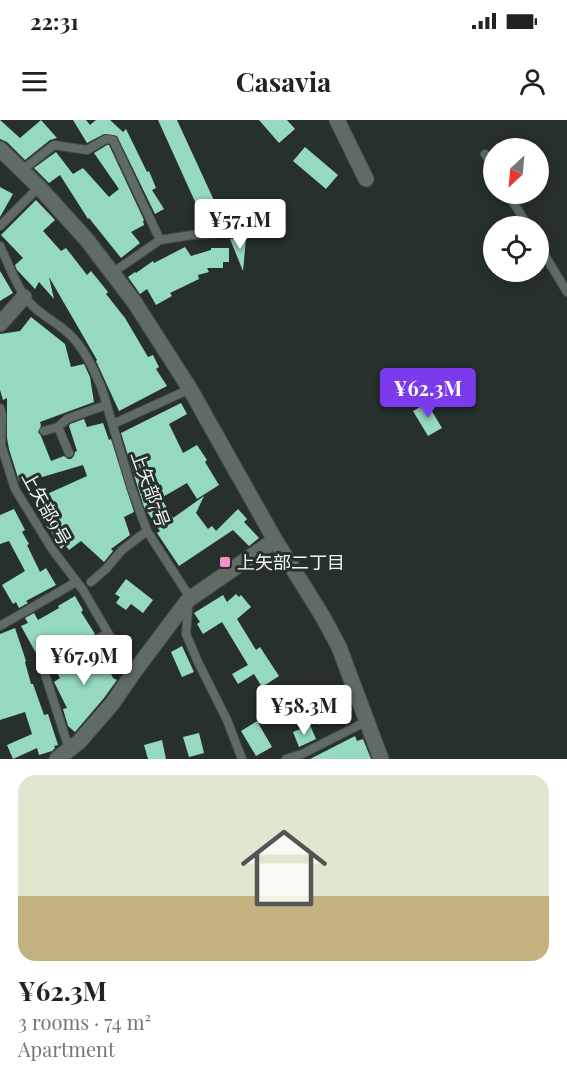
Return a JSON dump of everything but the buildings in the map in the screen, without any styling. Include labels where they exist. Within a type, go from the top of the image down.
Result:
[{"type":"street","points":[[337,120],[366,178]]},
{"type":"street","points":[[0,149],[39,187],[87,240],[135,303],[190,389],[275,540],[339,647],[381,759]]},
{"type":"street","points":[[0,324],[24,297]]},
{"type":"street","points":[[57,759],[93,727],[112,704],[188,600],[275,540]]},
{"type":"lane","points":[[21,171],[54,145],[87,150],[106,139],[112,140],[160,240]]},
{"type":"lane","points":[[0,226],[39,187]]},
{"type":"lane","points":[[112,273],[160,240],[192,235],[281,230]]},
{"type":"lane","name":"上矢部7号","points":[[0,246],[24,297],[42,315],[70,334],[96,374],[147,531],[189,596],[188,600]]},
{"type":"lane","points":[[549,262],[567,292]]},
{"type":"lane","points":[[113,424],[190,389]]},
{"type":"lane","points":[[44,431],[58,427],[67,419],[106,405]]},
{"type":"lane","name":"上矢部9号","points":[[0,408],[1,445],[15,489],[134,672]]},
{"type":"lane","points":[[58,427],[69,453]]},
{"type":"lane","points":[[91,582],[122,550],[147,531]]},
{"type":"lane","points":[[0,626],[76,582]]},
{"type":"lane","points":[[188,600],[186,634],[243,759]]},
{"type":"lane","points":[[69,749],[44,671],[108,633]]},
{"type":"lane","points":[[286,759],[303,756],[367,721]]},
{"type":"place","name":"上矢部二丁目","points":[[225,562]]}]
